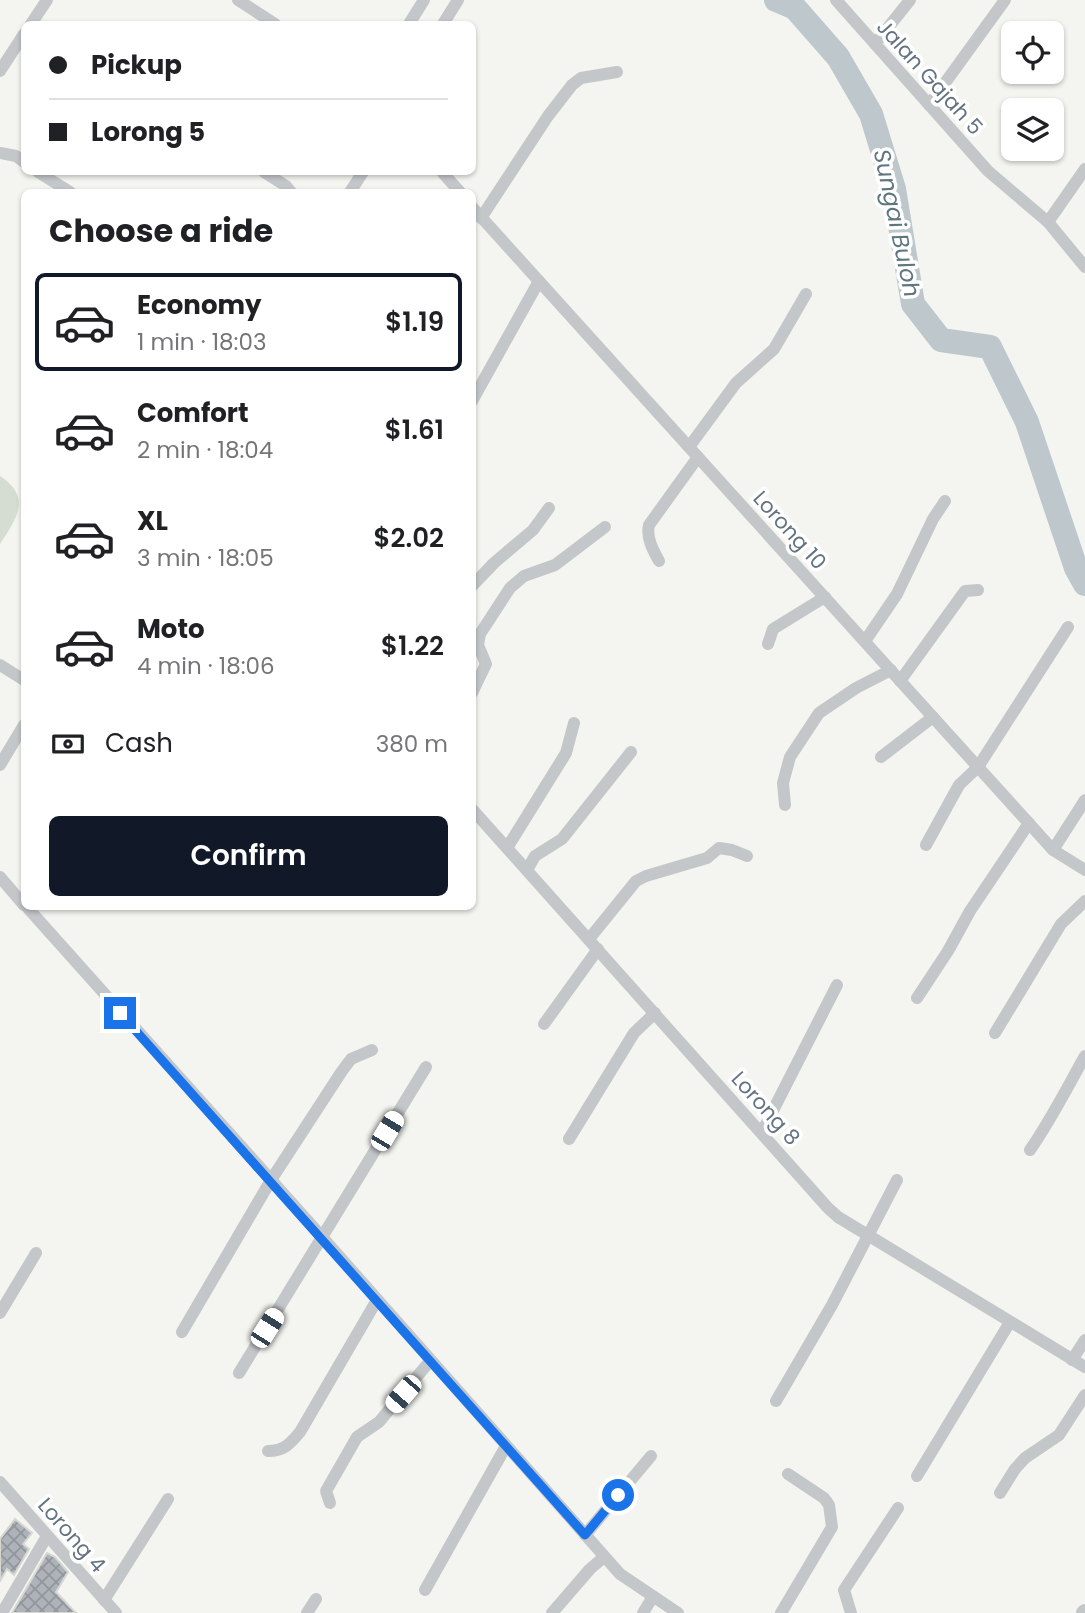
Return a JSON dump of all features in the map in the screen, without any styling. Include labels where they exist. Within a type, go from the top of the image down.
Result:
[{"type":"street","points":[[37,21],[47,0]]},
{"type":"street","points":[[238,0],[270,21]]},
{"type":"street","points":[[411,21],[425,0]]},
{"type":"street","points":[[445,21],[458,0]]},
{"type":"street","name":"Jalan Gajah 5","points":[[836,0],[988,171],[1048,222],[1085,267]]},
{"type":"street","points":[[875,44],[910,0]]},
{"type":"street","points":[[929,105],[1005,0]]},
{"type":"street","points":[[0,71],[21,39]]},
{"type":"street","points":[[477,213],[572,85],[581,78],[617,72]]},
{"type":"street","points":[[0,153],[21,160]]},
{"type":"street","points":[[1048,222],[1085,169]]},
{"type":"street","points":[[43,175],[64,189]]},
{"type":"street","points":[[269,175],[288,189]]},
{"type":"street","points":[[445,175],[457,189]]},
{"type":"street","name":"Lorong 10","points":[[477,213],[1053,850],[1085,870]]},
{"type":"street","points":[[476,394],[539,281]]},
{"type":"street","points":[[659,561],[651,547],[649,525],[736,383],[774,349],[806,294]]},
{"type":"street","points":[[864,641],[897,594],[945,500]]},
{"type":"street","points":[[476,582],[533,530],[548,508]]},
{"type":"street","points":[[476,685],[486,664],[478,645],[480,634],[510,588],[524,576],[555,565],[605,527]]},
{"type":"street","points":[[900,681],[965,591],[978,590]]},
{"type":"street","points":[[768,644],[773,629],[825,597]]},
{"type":"street","points":[[926,845],[959,785],[978,767],[1068,627]]},
{"type":"street","points":[[0,665],[21,678]]},
{"type":"street","points":[[785,805],[783,783],[789,757],[819,713],[856,688],[891,670]]},
{"type":"street","points":[[881,757],[933,716]]},
{"type":"street","points":[[508,848],[566,753],[574,723]]},
{"type":"street","points":[[0,765],[21,730]]},
{"type":"street","points":[[527,870],[535,856],[562,839],[631,752]]},
{"type":"street","points":[[1053,850],[1085,800]]},
{"type":"street","name":"Lorong 8","points":[[476,813],[828,1208],[1085,1367]]},
{"type":"street","points":[[917,998],[970,911],[1029,823]]},
{"type":"street","points":[[544,1024],[636,881],[707,858],[719,848],[747,856]]},
{"type":"street","points":[[0,877],[21,901]]},
{"type":"street","points":[[995,1033],[1061,924],[1085,901]]},
{"type":"street","points":[[29,910],[604,1557],[620,1574],[678,1613]]},
{"type":"street","points":[[762,1132],[837,985]]},
{"type":"street","points":[[569,1139],[634,1033],[655,1013]]},
{"type":"street","points":[[182,1332],[271,1180],[342,1071],[351,1059],[372,1050]]},
{"type":"street","points":[[1030,1150],[1051,1120],[1085,1056]]},
{"type":"street","points":[[239,1373],[426,1067]]},
{"type":"street","points":[[776,1401],[832,1305],[897,1180]]},
{"type":"street","points":[[0,1313],[36,1253]]},
{"type":"street","points":[[268,1451],[280,1451],[290,1445],[300,1432],[377,1300]]},
{"type":"street","points":[[917,1476],[1010,1322]]},
{"type":"street","points":[[1072,1360],[1085,1340]]},
{"type":"street","points":[[330,1503],[326,1491],[357,1437],[379,1422],[430,1361]]},
{"type":"street","points":[[1000,1493],[1025,1458],[1059,1435],[1085,1395]]},
{"type":"street","points":[[425,1590],[506,1446]]},
{"type":"street","points":[[585,1535],[651,1456]]},
{"type":"street","points":[[781,1613],[832,1527],[829,1505],[824,1498],[788,1475]]},
{"type":"street","name":"Lorong 4","points":[[0,1482],[116,1613]]},
{"type":"street","points":[[104,1600],[168,1499]]},
{"type":"street","points":[[851,1613],[844,1590],[898,1508]]},
{"type":"street","points":[[2,1613],[47,1536]]},
{"type":"street","points":[[552,1613],[604,1557]]},
{"type":"street","points":[[642,1613],[652,1598]]},
{"type":"street","points":[[307,1613],[316,1599]]},
{"type":"shaded area","points":[[0,476],[10,484],[19,500],[16,517],[0,544]]},
{"type":"building","points":[[15,1519],[32,1533],[23,1544],[29,1549],[14,1575],[7,1569],[0,1581],[0,1539]]},
{"type":"building","points":[[47,1553],[55,1557],[68,1572],[56,1592],[76,1613],[12,1613]]},
{"type":"waterway","name":"Sungai Buloh","points":[[776,0],[795,8],[838,57],[871,114],[894,189],[913,304],[941,340],[990,347],[1027,422],[1076,568],[1085,584]]},
{"type":"route","points":[[120,1013],[585,1535],[618,1495]]}]
